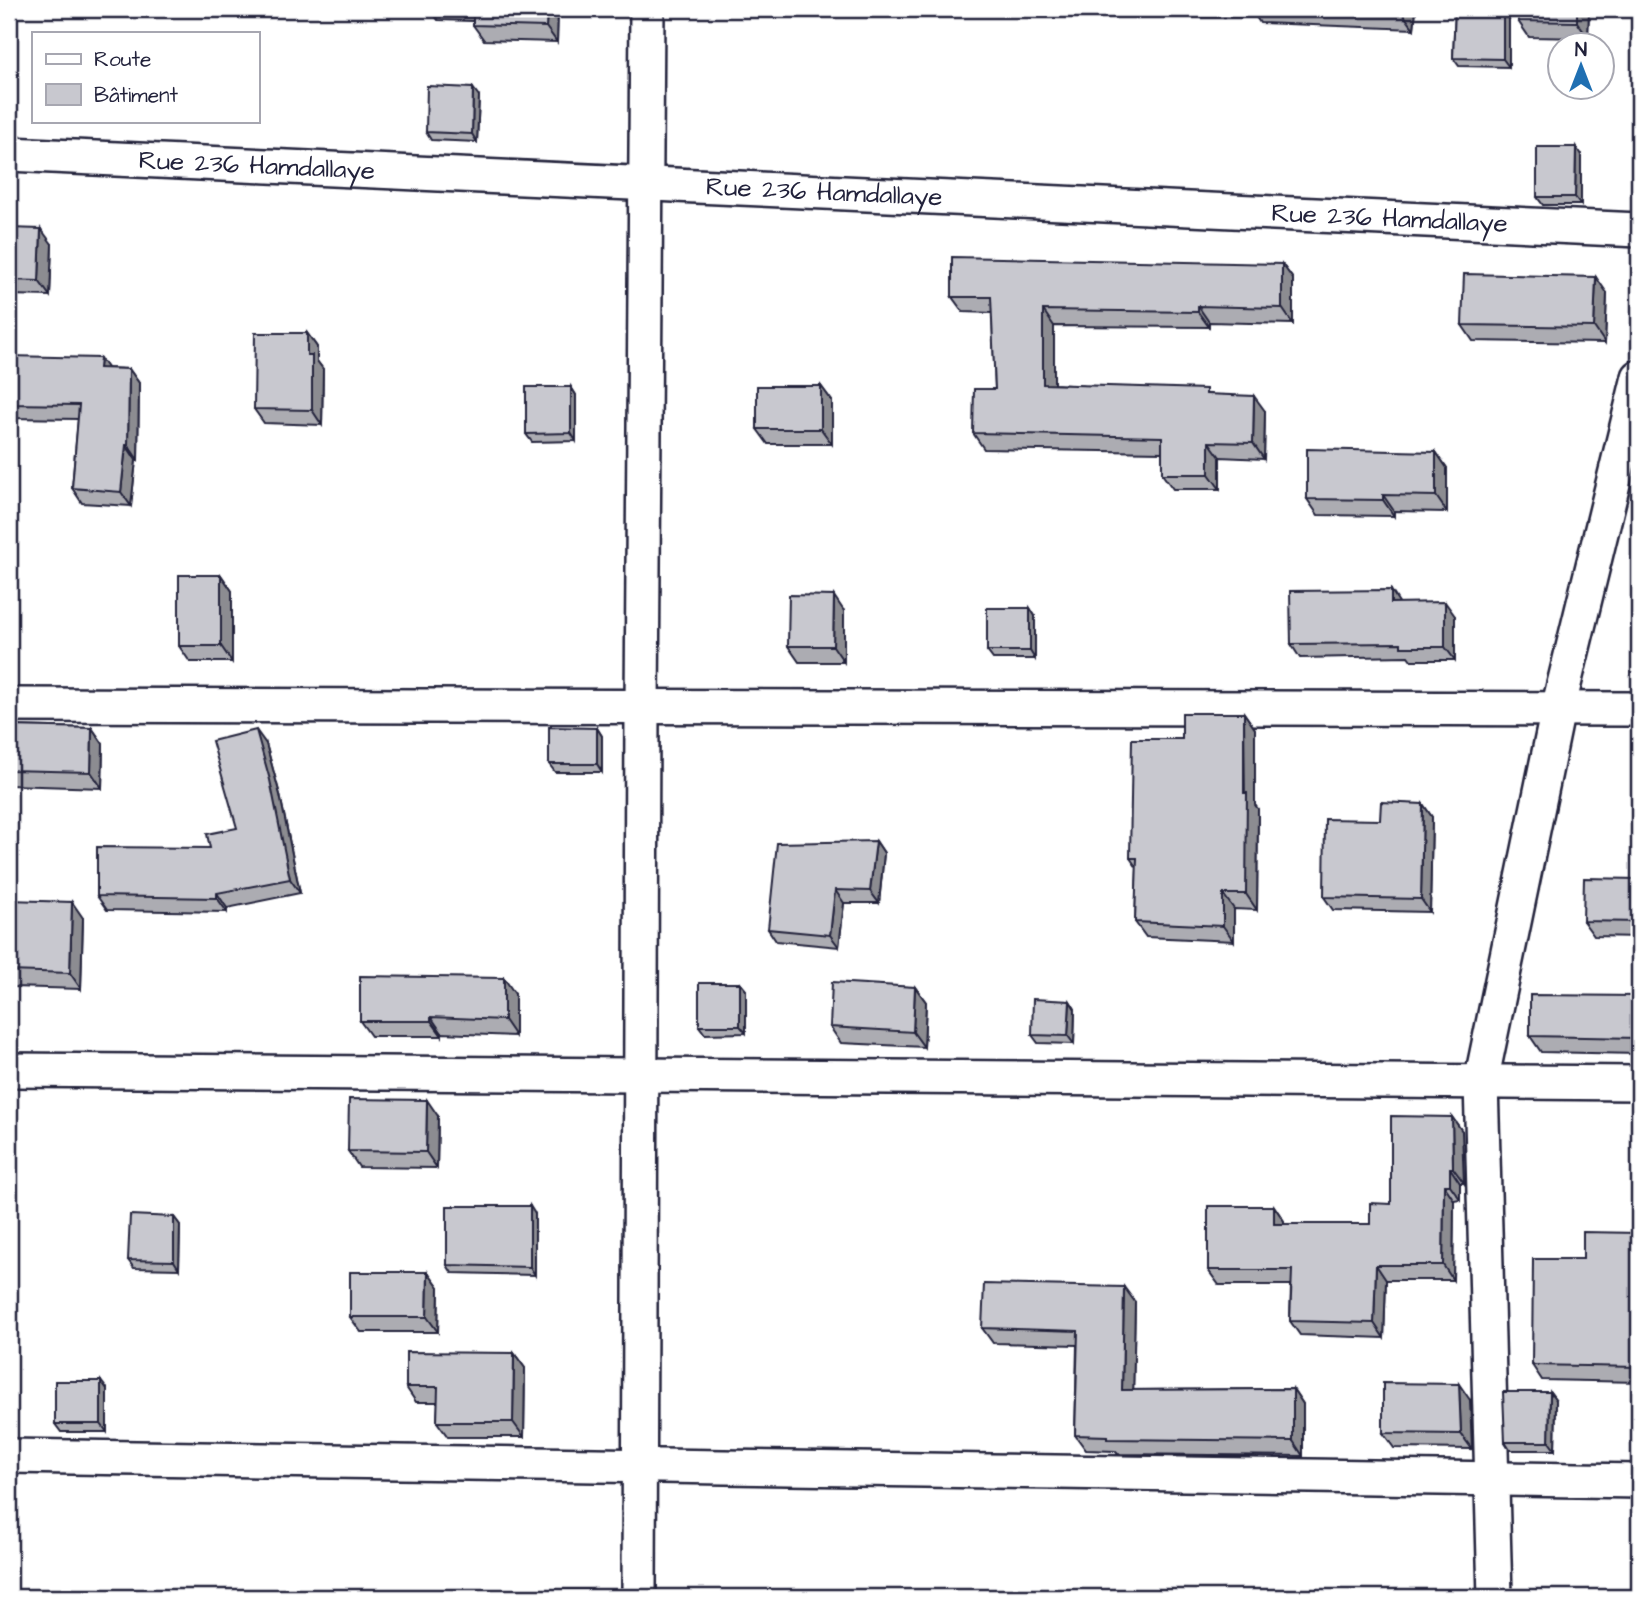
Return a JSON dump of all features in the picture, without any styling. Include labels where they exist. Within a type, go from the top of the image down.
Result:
[{"type":"street","points":[[639,1597],[647,9]]},
{"type":"street","name":"Rue 236 Hamdallaye","points":[[9,154],[1639,230]]},
{"type":"street","points":[[1495,1597],[1481,1082],[1559,709],[1639,377]]},
{"type":"street","points":[[9,705],[1639,709]]},
{"type":"street","points":[[9,1070],[1639,1083]]},
{"type":"street","points":[[9,1457],[1639,1481]]},
{"type":"building","points":[[473,9],[547,9],[546,27],[473,25]]},
{"type":"building","points":[[1274,9],[1404,9],[1403,14]]},
{"type":"building","points":[[1455,9],[1503,9],[1503,59],[1453,58]]},
{"type":"building","points":[[1519,9],[1577,9],[1577,22],[1518,21]]},
{"type":"building","points":[[427,86],[473,88],[472,134],[426,132]]},
{"type":"building","points":[[1537,147],[1576,147],[1575,197],[1537,197]]},
{"type":"building","points":[[9,228],[41,229],[39,281],[9,280]]},
{"type":"building","points":[[952,257],[1282,264],[1282,308],[1198,306],[1198,312],[1043,310],[1043,384],[1206,389],[1206,394],[1254,396],[1253,443],[1209,442],[1209,474],[1162,474],[1162,437],[973,433],[974,389],[995,389],[991,297],[952,297]]},
{"type":"building","points":[[1464,274],[1596,277],[1594,327],[1462,325]]},
{"type":"building","points":[[255,333],[307,333],[307,355],[312,355],[312,410],[254,409]]},
{"type":"building","points":[[9,356],[100,358],[99,368],[129,369],[128,445],[121,492],[72,488],[79,405],[9,404]]},
{"type":"building","points":[[757,386],[821,386],[821,429],[757,429]]},
{"type":"building","points":[[526,387],[571,387],[571,433],[526,434]]},
{"type":"building","points":[[1307,449],[1436,452],[1436,496],[1383,495],[1383,500],[1307,499]]},
{"type":"building","points":[[179,575],[221,575],[221,646],[179,646]]},
{"type":"building","points":[[1391,590],[1391,603],[1445,602],[1445,647],[1401,647],[1401,643],[1291,644],[1290,591]]},
{"type":"building","points":[[789,595],[834,596],[833,646],[788,646]]},
{"type":"building","points":[[987,608],[1030,608],[1030,651],[987,651]]},
{"type":"building","points":[[1182,713],[1244,713],[1244,793],[1247,793],[1246,894],[1223,894],[1223,926],[1135,922],[1137,858],[1130,858],[1132,739],[1182,739]]},
{"type":"building","points":[[9,726],[92,728],[91,772],[9,770]]},
{"type":"building","points":[[549,727],[597,728],[597,764],[549,764]]},
{"type":"building","points":[[256,730],[270,780],[290,879],[217,893],[217,898],[97,896],[97,847],[210,848],[207,834],[237,828],[212,741]]},
{"type":"building","points":[[1381,802],[1423,804],[1421,899],[1324,897],[1325,819],[1380,820]]},
{"type":"building","points":[[876,841],[870,891],[835,890],[830,935],[768,929],[777,843]]},
{"type":"building","points":[[1584,878],[1639,879],[1639,922],[1583,921]]},
{"type":"building","points":[[9,900],[72,902],[70,973],[9,971]]},
{"type":"building","points":[[360,976],[504,978],[504,1020],[431,1017],[431,1021],[360,1021]]},
{"type":"building","points":[[832,982],[915,987],[913,1032],[830,1027]]},
{"type":"building","points":[[699,983],[740,983],[740,1026],[699,1026]]},
{"type":"building","points":[[1530,995],[1639,996],[1639,1038],[1530,1036]]},
{"type":"building","points":[[1033,999],[1070,1001],[1068,1036],[1032,1035]]},
{"type":"building","points":[[349,1099],[427,1100],[426,1152],[348,1151]]},
{"type":"building","points":[[1391,1116],[1452,1117],[1453,1168],[1450,1168],[1450,1185],[1444,1185],[1443,1265],[1376,1265],[1374,1323],[1290,1321],[1292,1270],[1208,1270],[1208,1206],[1274,1206],[1274,1224],[1370,1224],[1370,1203],[1391,1204]]},
{"type":"building","points":[[447,1206],[530,1206],[530,1267],[447,1265]]},
{"type":"building","points":[[130,1215],[174,1217],[174,1261],[128,1260]]},
{"type":"building","points":[[1583,1232],[1639,1233],[1639,1367],[1532,1365],[1533,1259],[1583,1259]]},
{"type":"building","points":[[350,1272],[428,1272],[427,1317],[350,1317]]},
{"type":"building","points":[[984,1284],[1124,1287],[1122,1390],[1293,1389],[1293,1441],[1107,1439],[1107,1436],[1075,1435],[1078,1331],[982,1328]]},
{"type":"building","points":[[406,1352],[514,1353],[513,1422],[437,1422],[438,1387],[406,1387]]},
{"type":"building","points":[[55,1381],[101,1381],[101,1424],[55,1424]]},
{"type":"building","points":[[1383,1383],[1459,1384],[1461,1434],[1383,1433]]},
{"type":"building","points":[[1503,1392],[1550,1392],[1549,1442],[1505,1442]]},
{"type":"building","points":[[556,1590],[594,1590],[594,1597],[556,1597]]}]
